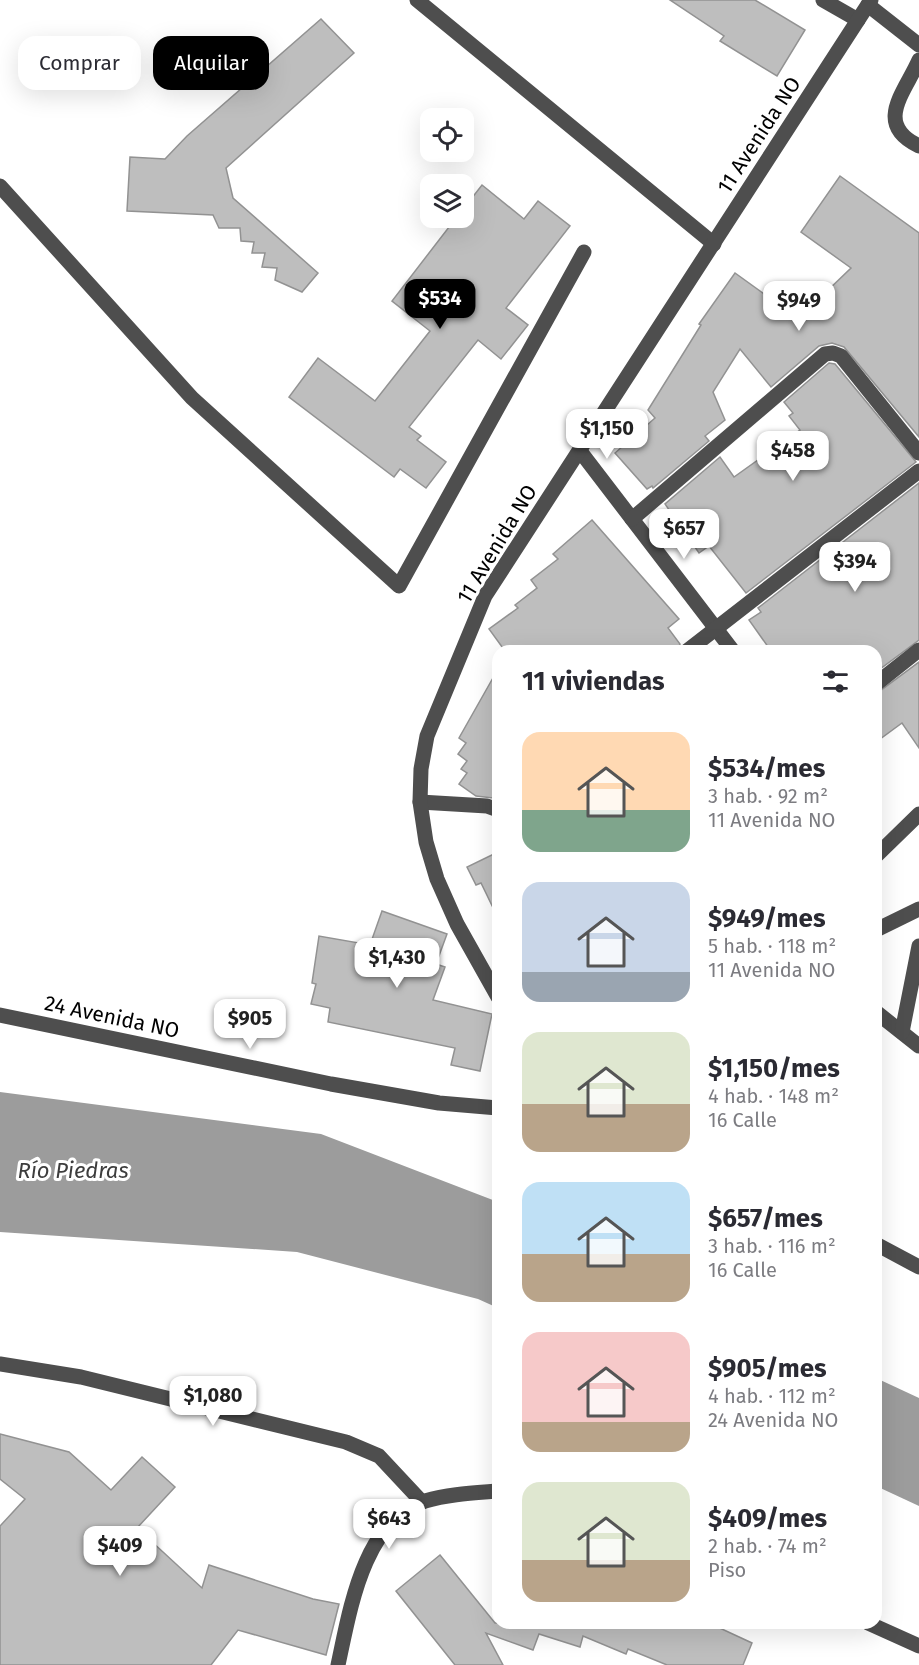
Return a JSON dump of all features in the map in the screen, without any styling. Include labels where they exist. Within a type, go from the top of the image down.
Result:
[{"type":"street","points":[[417,0],[714,244]]},
{"type":"street","points":[[823,0],[858,20]]},
{"type":"street","points":[[869,3],[919,45]]},
{"type":"street","name":"11 Avenida NO","points":[[492,986],[458,924],[437,879],[426,842],[420,802],[421,769],[427,736],[485,596],[869,3]]},
{"type":"street","points":[[919,60],[895,106],[894,116],[904,137],[919,146]]},
{"type":"street","points":[[2,192],[192,398],[399,586],[584,252]]},
{"type":"street","points":[[632,519],[825,354],[833,353],[841,356],[919,453]]},
{"type":"street","points":[[580,451],[728,645]]},
{"type":"street","points":[[695,645],[919,471]]},
{"type":"street","points":[[882,679],[919,650]]},
{"type":"street","points":[[420,802],[492,804]]},
{"type":"street","points":[[882,846],[919,814]]},
{"type":"street","points":[[882,927],[919,909]]},
{"type":"street","points":[[902,1032],[917,970],[919,946]]},
{"type":"street","name":"24 Avenida NO","points":[[0,1015],[331,1084],[439,1103],[492,1107]]},
{"type":"street","points":[[882,1017],[919,1046]]},
{"type":"street","points":[[882,1247],[919,1267]]},
{"type":"street","points":[[0,1364],[81,1377],[346,1442],[379,1456],[422,1502]]},
{"type":"street","points":[[338,1665],[365,1561],[377,1537],[395,1518],[422,1502],[452,1494],[492,1491]]},
{"type":"street","points":[[881,1629],[919,1646]]},
{"type":"water","name":"Río Piedras","points":[[0,1092],[321,1134],[492,1200],[492,1305],[478,1299],[297,1252],[0,1232]]},
{"type":"water","points":[[882,1381],[919,1398],[919,1506],[882,1489]]},
{"type":"building","points":[[670,0],[755,0],[805,30],[777,76],[720,41],[724,36]]},
{"type":"building","points":[[321,19],[354,53],[226,168],[233,198],[318,273],[302,292],[275,280],[277,268],[262,267],[265,253],[252,253],[254,242],[241,241],[240,228],[219,228],[213,215],[127,211],[130,157],[165,159],[187,136],[240,90],[269,90],[269,64]]},
{"type":"building","points":[[840,176],[919,233],[919,437],[844,347],[832,343],[819,346],[771,387],[740,349],[713,392],[725,420],[705,436],[709,441],[653,488],[652,486],[647,489],[615,453],[655,418],[648,410],[701,325],[699,324],[735,273],[796,317],[802,315],[851,268],[801,232]]},
{"type":"building","points":[[482,185],[524,219],[538,201],[570,226],[506,308],[528,325],[501,359],[478,340],[409,427],[421,436],[417,440],[446,462],[426,488],[400,469],[394,477],[289,397],[318,358],[375,401],[430,331],[392,301],[448,228],[474,228],[474,195]]},
{"type":"building","points":[[829,363],[835,364],[916,462],[746,593],[709,546],[699,553],[665,504],[720,457],[734,477],[800,430],[789,416],[793,413],[784,402]]},
{"type":"building","points":[[919,483],[919,640],[882,668],[882,645],[767,645],[749,620],[761,612],[758,608]]},
{"type":"building","points":[[592,520],[679,619],[668,628],[680,645],[501,645],[489,629],[518,608],[515,605],[537,588],[531,580],[558,559],[553,554]]},
{"type":"building","points":[[919,662],[919,748],[902,723],[882,738],[882,690]]},
{"type":"building","points":[[492,680],[492,798],[476,796],[459,784],[467,773],[461,769],[467,761],[458,754],[466,743],[459,738]]},
{"type":"building","points":[[492,855],[492,906],[481,883],[476,885],[467,867]]},
{"type":"building","points":[[382,911],[447,934],[436,964],[445,967],[433,1000],[492,1014],[480,1071],[451,1065],[455,1048],[328,1022],[330,1008],[311,1004],[316,984],[312,983],[319,936],[370,945]]},
{"type":"building","points":[[0,1434],[69,1452],[111,1490],[142,1457],[175,1487],[137,1528],[202,1588],[209,1565],[313,1599],[339,1604],[326,1655],[238,1630],[211,1665],[0,1665],[0,1526],[25,1499],[0,1479]]},
{"type":"building","points":[[440,1555],[492,1619],[492,1629],[722,1629],[752,1643],[743,1665],[667,1665],[628,1649],[626,1654],[583,1636],[580,1647],[539,1634],[533,1650],[486,1633],[503,1665],[455,1665],[396,1591]]}]
